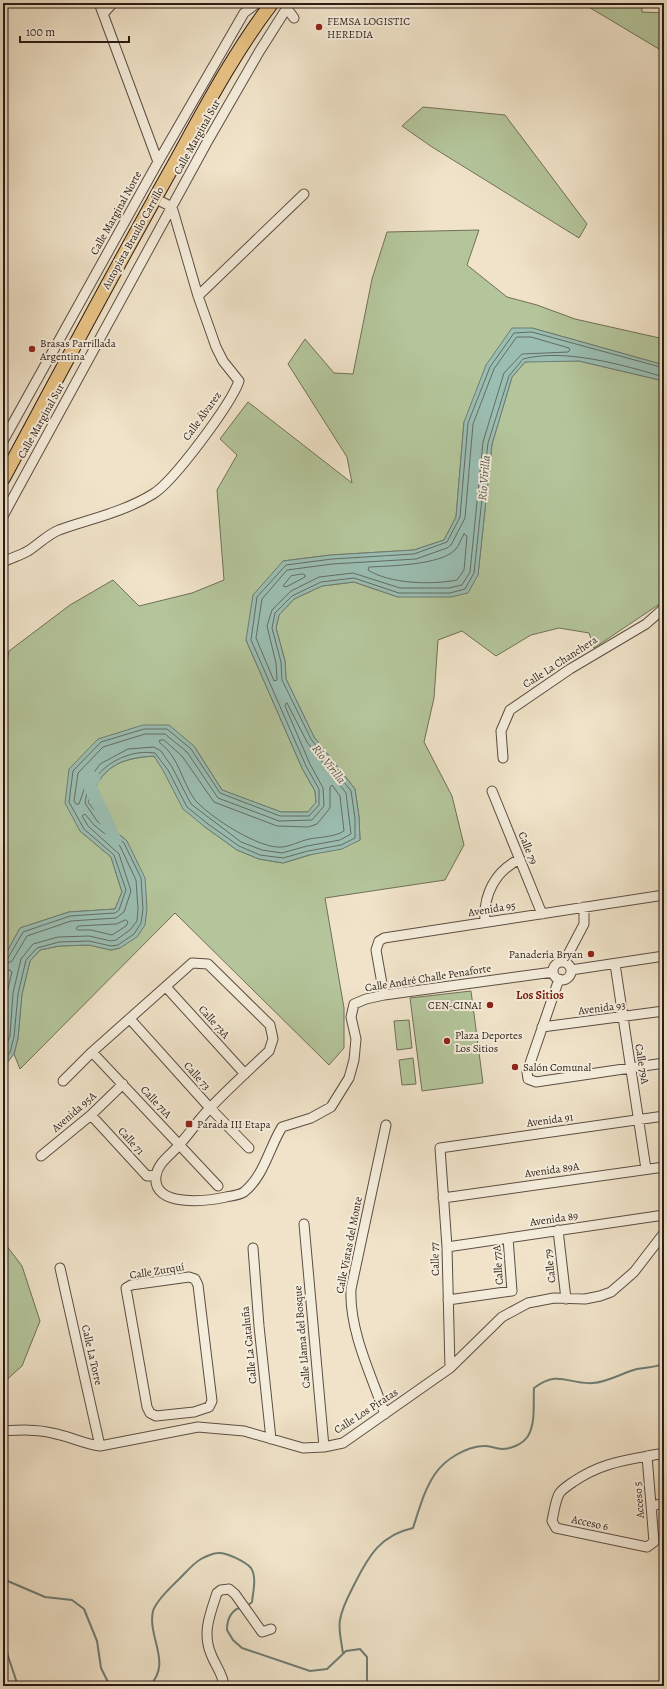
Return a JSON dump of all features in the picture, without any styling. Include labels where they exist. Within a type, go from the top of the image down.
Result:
[{"type":"highway","name":"Autopista Braulio Carrillo","points":[[3,479],[154,198],[264,5]]},
{"type":"street","points":[[99,3],[158,162]]},
{"type":"street","points":[[103,14],[114,3]]},
{"type":"street","points":[[286,4],[294,18]]},
{"type":"street","name":"Calle Marginal Sur","points":[[3,516],[172,207],[286,4]]},
{"type":"street","name":"Calle Marginal Norte","points":[[3,441],[158,162],[244,12],[264,5]]},
{"type":"street","points":[[198,296],[304,194]]},
{"type":"street","points":[[154,198],[172,207]]},
{"type":"street","name":"Calle Álvarez","points":[[3,562],[26,552],[54,532],[128,507],[154,493],[185,460],[215,422],[236,389],[239,380],[223,361],[216,346],[198,296],[172,207]]},
{"type":"street","name":"Calle La Chanchera","points":[[503,758],[501,731],[510,710],[570,669],[646,624],[664,608]]},
{"type":"street","name":"Calle 79","points":[[492,791],[542,914]]},
{"type":"street","points":[[485,922],[485,902],[492,886],[504,869],[520,859]]},
{"type":"street","name":"Avenida 95","points":[[384,996],[376,950],[379,941],[390,937],[664,895]]},
{"type":"street","points":[[564,962],[584,924],[584,907]]},
{"type":"street","points":[[571,970],[664,956]]},
{"type":"street","points":[[63,1081],[92,1052],[192,962],[208,964],[270,1026],[273,1039],[269,1051],[210,1108],[160,1165],[156,1176]]},
{"type":"street","points":[[564,962],[569,965],[571,970],[571,974],[566,979],[559,979],[553,972],[558,963],[564,962]]},
{"type":"street","name":"Calle 79A","points":[[615,964],[646,1169]]},
{"type":"street","name":"Calle André Challe Penaforte","points":[[156,1176],[156,1184],[160,1191],[174,1199],[187,1201],[216,1199],[243,1193],[254,1181],[265,1163],[273,1141],[282,1127],[311,1118],[331,1107],[348,1078],[354,1060],[356,1039],[351,1017],[354,1004],[366,999],[384,996],[553,972]]},
{"type":"street","points":[[559,979],[528,1072],[528,1079],[536,1082],[664,1064]]},
{"type":"street","name":"Calle 73A","points":[[166,987],[245,1074]]},
{"type":"street","name":"Avenida 93","points":[[542,1027],[623,1018],[664,1011]]},
{"type":"street","name":"Calle 73","points":[[130,1019],[210,1108],[249,1148]]},
{"type":"street","name":"Calle 71A","points":[[92,1052],[218,1186]]},
{"type":"street","name":"Avenida 95A","points":[[40,1156],[91,1115],[123,1084]]},
{"type":"street","name":"Calle 71","points":[[91,1115],[147,1176],[156,1176]]},
{"type":"street","name":"Avenida 91","points":[[440,1148],[664,1116]]},
{"type":"street","name":"Calle Vistas del Monte","points":[[384,1414],[354,1326],[350,1307],[351,1288],[386,1125]]},
{"type":"street","name":"Calle 77","points":[[440,1148],[447,1248],[450,1368]]},
{"type":"street","name":"Avenida 89A","points":[[444,1198],[664,1167]]},
{"type":"street","name":"Avenida 89","points":[[447,1248],[558,1230],[664,1216]]},
{"type":"street","name":"Calle Llama del Bosque","points":[[304,1224],[324,1447]]},
{"type":"street","name":"Calle 79","points":[[558,1230],[566,1299]]},
{"type":"street","name":"Calle Los Piratas","points":[[3,1431],[26,1429],[52,1433],[90,1445],[100,1446],[198,1427],[244,1430],[303,1448],[343,1445],[384,1414],[450,1368],[502,1317],[528,1303],[554,1298],[566,1299],[600,1296],[619,1286],[634,1272],[664,1233]]},
{"type":"street","name":"Calle 77A","points":[[448,1300],[512,1291],[508,1238]]},
{"type":"street","name":"Calle La Cataluña","points":[[253,1248],[259,1326],[271,1439]]},
{"type":"street","name":"Calle La Torre","points":[[60,1268],[100,1446]]},
{"type":"street","name":"Calle Zurquí","points":[[189,1277],[195,1279],[198,1285],[212,1402],[209,1407],[194,1412],[156,1416],[150,1413],[147,1407],[126,1295],[126,1288],[132,1285],[189,1277]]},
{"type":"street","points":[[194,1412],[198,1427]]},
{"type":"street","name":"Acceso 6","points":[[654,1542],[647,1547],[556,1528],[552,1521],[560,1492],[585,1474],[618,1460],[664,1453]]},
{"type":"street","name":"Acceso 5","points":[[647,1456],[654,1542]]},
{"type":"street","points":[[652,1506],[664,1503]]},
{"type":"street","points":[[224,1686],[219,1670],[210,1653],[206,1630],[217,1593],[220,1590],[229,1589],[236,1595],[262,1632],[271,1629]]},
{"type":"green space","points":[[582,3],[642,3],[642,12],[664,13],[664,52]]},
{"type":"green space","points":[[423,107],[505,115],[587,224],[579,238],[432,147],[402,126]]},
{"type":"green space","points":[[479,230],[467,265],[507,297],[537,305],[575,319],[664,339],[664,365],[532,328],[464,422],[456,517],[444,540],[414,550],[331,555],[283,561],[246,640],[302,768],[315,791],[316,803],[308,812],[281,812],[222,790],[194,746],[98,739],[80,831],[111,857],[122,892],[115,909],[69,912],[20,928],[3,959],[3,687],[9,651],[70,605],[113,580],[139,606],[192,593],[224,580],[217,490],[237,455],[220,439],[248,402],[352,483],[347,457],[288,364],[305,339],[334,373],[353,374],[372,279],[387,232]]},
{"type":"green space","points":[[542,360],[579,361],[664,381],[664,601],[594,648],[589,633],[559,628],[531,635],[496,656],[462,631],[438,640],[434,698],[424,742],[452,796],[464,845],[445,880],[325,898],[344,1008],[344,1048],[329,1065],[175,913],[20,1069],[14,1054],[18,1038],[22,994],[30,961],[40,950],[59,946],[89,945],[111,950],[120,948],[127,841],[100,818],[88,802],[99,780],[112,767],[141,757],[154,756],[205,827],[237,850],[259,859],[283,863],[360,840],[359,817],[355,789],[314,737],[286,679],[285,661],[276,628],[279,615],[294,599],[322,586],[354,582],[398,597],[478,575],[492,444],[512,377],[525,362]]},
{"type":"green space","name":"Plaza Deportes Los Sitios","points":[[471,991],[483,1083],[422,1091],[410,998]]},
{"type":"green space","points":[[409,1020],[412,1048],[397,1050],[394,1021]]},
{"type":"green space","points":[[413,1058],[416,1084],[402,1085],[399,1060]]},
{"type":"green space","points":[[3,1241],[22,1266],[40,1321],[22,1366],[3,1383]]},
{"type":"water","points":[[512,328],[532,328],[664,365],[664,381],[579,361],[525,362],[512,377],[492,444],[478,575],[468,593],[451,597],[398,597],[354,582],[322,586],[294,599],[279,615],[276,628],[285,661],[286,679],[314,737],[355,789],[359,817],[360,840],[342,849],[309,855],[283,863],[259,859],[237,850],[183,809],[154,756],[130,759],[112,767],[99,781],[88,802],[100,818],[127,841],[145,878],[147,909],[145,925],[137,937],[120,948],[111,950],[89,945],[59,946],[40,950],[30,961],[22,994],[18,1038],[14,1054],[3,1068],[3,959],[20,928],[69,912],[115,909],[122,892],[111,857],[80,831],[65,803],[69,769],[98,739],[143,725],[169,725],[194,746],[222,790],[281,812],[308,812],[316,802],[315,791],[302,768],[246,640],[253,595],[283,561],[331,555],[414,550],[444,540],[456,517],[464,422],[486,365]]},
{"type":"waterway","name":"Río Virilla","points":[[94,778],[89,784],[115,840]]},
{"type":"waterway","points":[[343,1654],[339,1628],[342,1610],[360,1573],[371,1555],[384,1541],[402,1531],[413,1528],[428,1487],[435,1474],[444,1463],[463,1451],[476,1447],[485,1446],[505,1449],[516,1446],[526,1439],[531,1431],[532,1425],[534,1412],[534,1388],[543,1382],[550,1379],[564,1379],[584,1383],[593,1383],[610,1379],[637,1369],[654,1367],[664,1363]]},
{"type":"waterway","points":[[149,1686],[156,1678],[159,1669],[158,1650],[153,1631],[153,1611],[163,1595],[194,1564],[202,1558],[216,1553],[226,1554],[245,1563],[251,1568],[254,1576],[252,1602],[247,1606]]},
{"type":"waterway","points":[[3,1579],[45,1597],[72,1600],[84,1609],[97,1641],[101,1668],[110,1686]]},
{"type":"waterway","points":[[242,1607],[238,1608],[230,1615],[227,1630],[233,1640],[242,1648],[310,1671],[327,1669],[346,1651],[360,1649],[367,1657],[367,1686]]},
{"type":"waterway","points":[[3,1633],[8,1656],[18,1686]]},
{"type":"place","name":"FEMSA LOGISTIC HEREDIA","points":[[319,27]]},
{"type":"place","name":"Brasas Parrillada Argentina","points":[[32,349]]},
{"type":"place","name":"Panadería Bryan","points":[[591,954]]},
{"type":"place","name":"CEN-CINAI","points":[[490,1005]]},
{"type":"place","name":"Plaza Deportes Los Sitios","points":[[447,1041]]},
{"type":"place","name":"Salón Comunal","points":[[515,1067]]},
{"type":"place","name":"Parada III Etapa","points":[[189,1124]]},
{"type":"district","name":"Los Sitios","points":[[540,995]]}]
